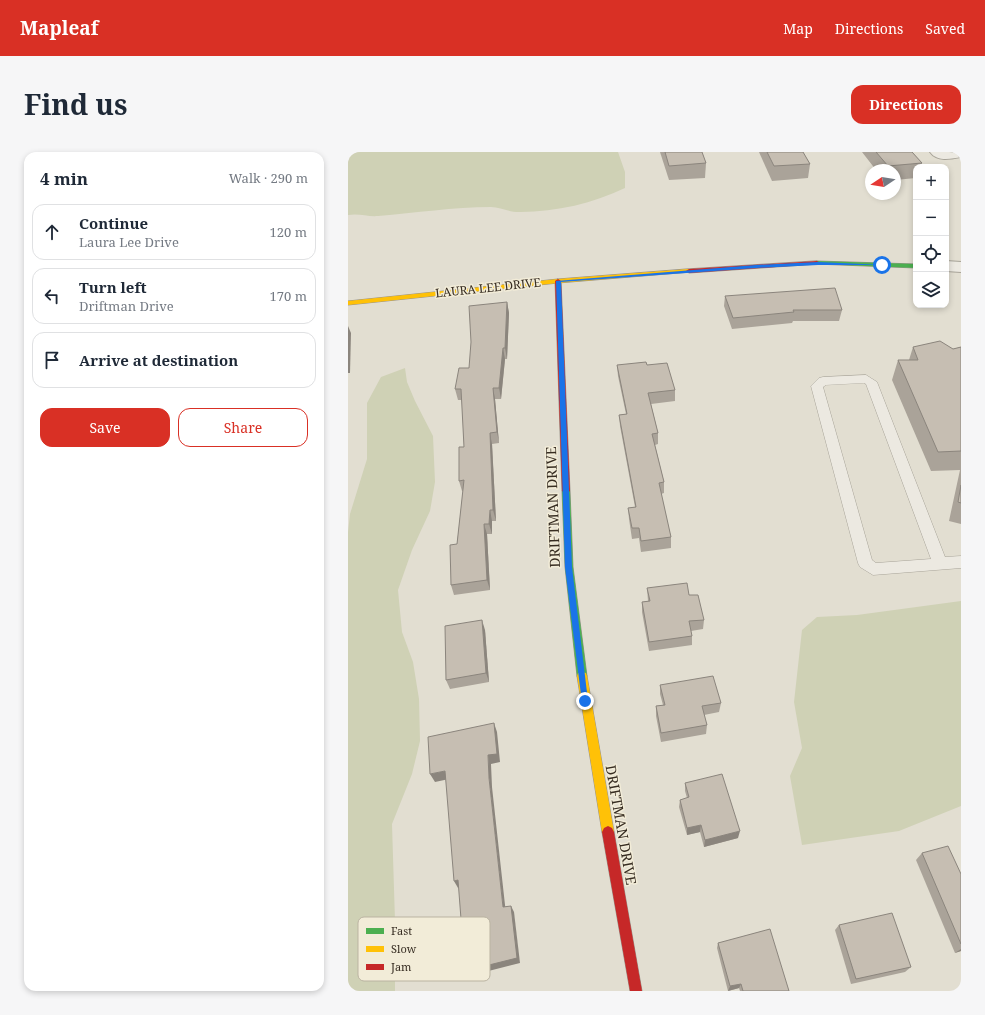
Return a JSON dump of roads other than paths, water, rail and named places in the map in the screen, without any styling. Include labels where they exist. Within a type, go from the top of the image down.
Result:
[{"type":"street","points":[[936,152],[946,156],[961,153]]},
{"type":"street","name":"LAURA LEE DRIVE","points":[[348,303],[558,281],[818,263],[913,266]]},
{"type":"street","points":[[949,266],[961,267]]},
{"type":"street","name":"DRIFTMAN DRIVE","points":[[558,281],[569,567],[585,701],[636,991]]},
{"type":"lane","points":[[940,564],[871,382],[866,378],[823,381],[817,386],[865,562],[873,569],[940,564],[961,562]]}]
